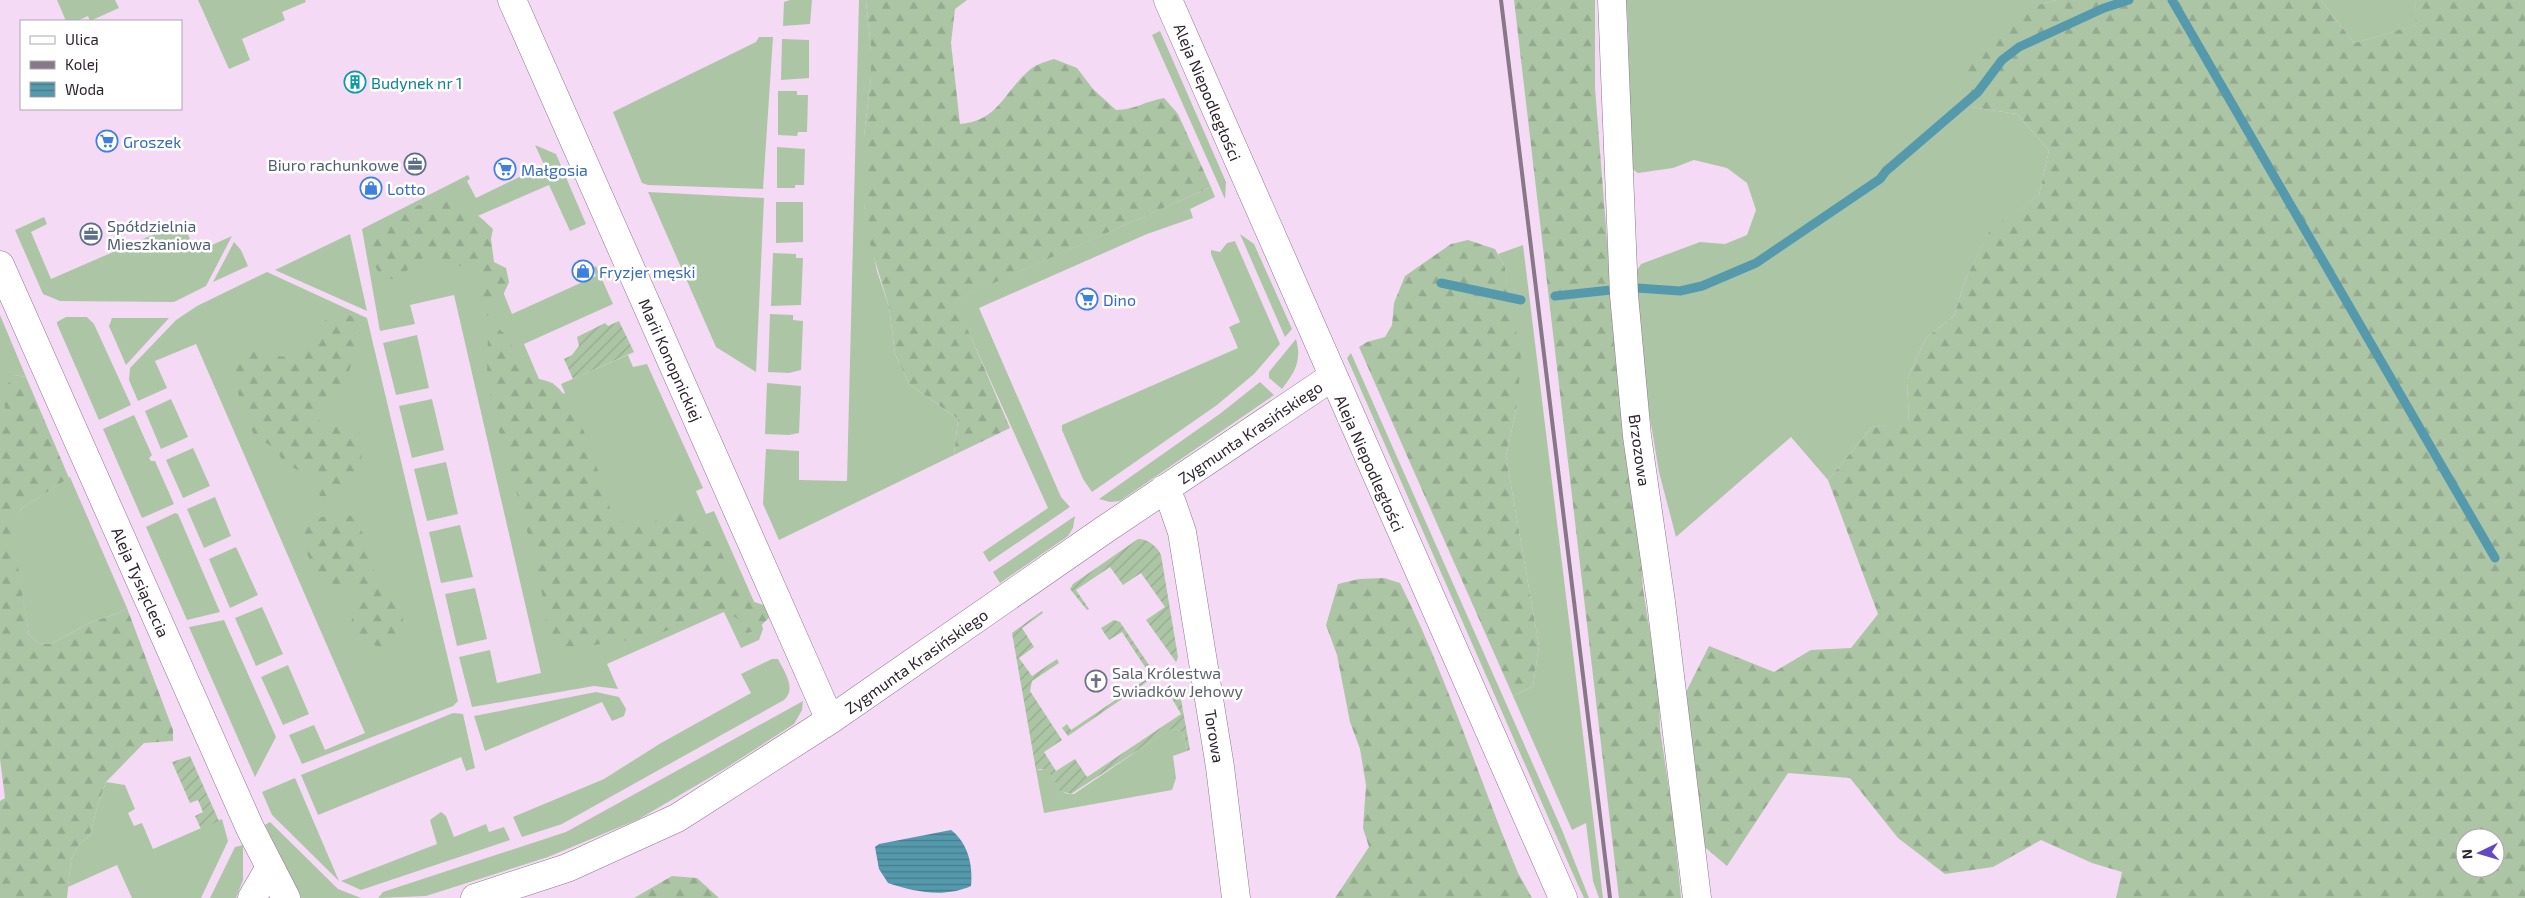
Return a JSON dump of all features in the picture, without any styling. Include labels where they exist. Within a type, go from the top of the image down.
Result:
[{"type":"street","name":"Marii Konopnickiej","points":[[512,0],[830,720]]},
{"type":"street","name":"Aleja Niepodległości","points":[[1168,0],[1332,377],[1563,898]]},
{"type":"street","name":"Brzozowa","points":[[1612,0],[1624,304],[1637,436],[1662,611],[1697,898]]},
{"type":"street","name":"Aleja Tysiąclecia","points":[[0,265],[250,828],[286,898]]},
{"type":"street","name":"Zygmunta Krasińskiego","points":[[476,898],[567,868],[677,818],[830,720],[1164,489],[1332,377]]},
{"type":"street","name":"Torowa","points":[[1164,489],[1172,503],[1182,532],[1218,757],[1236,898]]},
{"type":"street","points":[[252,898],[270,867]]},
{"type":"green space","points":[[57,0],[115,0],[119,8],[92,20],[90,20],[88,16],[79,20],[66,20]]},
{"type":"green space","points":[[198,0],[305,0],[306,2],[282,12],[285,20],[242,39],[250,60],[229,69]]},
{"type":"green space","points":[[790,0],[812,0],[810,24],[783,26],[784,2]]},
{"type":"green space","points":[[859,0],[866,0],[871,50],[871,78],[864,136],[864,205],[877,271],[889,307],[895,354],[909,384],[958,419],[954,455],[779,540],[763,504],[766,449],[799,451],[799,480],[847,481]]},
{"type":"green space","points":[[866,0],[967,0],[955,9],[951,43],[960,124],[973,122],[993,111],[1032,68],[1054,59],[1077,68],[1093,89],[1116,110],[1129,109],[1164,98],[1178,114],[1211,187],[955,300],[1010,428],[954,455],[958,419],[909,384],[895,354],[889,307],[870,244],[864,205],[863,173],[864,136],[871,78],[871,50]]},
{"type":"green space","points":[[1514,0],[1595,0],[1595,88],[1620,404],[1640,544],[1643,589],[1659,688],[1660,729],[1673,816],[1681,898],[1619,898]]},
{"type":"green space","points":[[1626,0],[2057,0],[2041,4],[1971,107],[2017,114],[2049,150],[2039,195],[1990,231],[1966,278],[1954,316],[1926,338],[1907,379],[1909,423],[1872,427],[1828,480],[1791,437],[1676,537],[1659,472],[1635,329],[1633,277],[1641,264],[1700,242],[1725,244],[1747,235],[1756,210],[1747,183],[1727,168],[1694,160],[1673,168],[1638,173],[1628,166],[1628,21]]},
{"type":"green space","points":[[2057,0],[2321,0],[2354,43],[2416,25],[2415,0],[2525,0],[2525,898],[2116,898],[2122,872],[2092,863],[2041,840],[1993,867],[1945,874],[1898,838],[1850,778],[1788,773],[1727,866],[1687,832],[1684,696],[1709,646],[1774,672],[1811,650],[1851,648],[1878,614],[1828,480],[1872,427],[1909,422],[1907,379],[1926,338],[1954,316],[1966,278],[1990,230],[2039,195],[2049,150],[2017,114],[1971,107],[1961,74],[1991,33],[2041,4]]},
{"type":"green space","points":[[2321,0],[2415,0],[2417,25],[2354,43]]},
{"type":"green space","points":[[1160,31],[1226,182],[1225,199],[1152,35]]},
{"type":"green space","points":[[759,37],[773,37],[763,189],[648,185],[642,183],[613,112],[756,42]]},
{"type":"green space","points":[[782,39],[809,40],[809,78],[781,80]]},
{"type":"green space","points":[[778,91],[797,91],[797,95],[808,95],[807,132],[798,132],[797,136],[778,135]]},
{"type":"green space","points":[[535,145],[556,154],[586,224],[570,231],[549,185],[473,218],[512,314],[596,276],[593,268],[596,266],[613,304],[524,344],[548,400],[565,393],[561,384],[628,355],[633,367],[647,364],[703,488],[696,491],[706,514],[714,511],[759,613],[763,629],[759,640],[741,648],[724,612],[607,664],[618,689],[594,686],[472,707],[459,657],[490,650],[497,683],[541,673],[454,295],[410,305],[415,324],[380,331],[362,229],[468,175],[470,179],[467,181],[476,198],[544,165]]},
{"type":"green space","points":[[777,147],[805,149],[804,185],[795,185],[795,188],[777,188]]},
{"type":"green space","points":[[1211,187],[1215,197],[1190,209],[1193,218],[1147,234],[979,308],[1061,497],[1070,507],[989,562],[983,552],[1048,508],[954,300]]},
{"type":"green space","points":[[648,192],[764,198],[756,372],[716,347]]},
{"type":"green space","points":[[450,200],[468,208],[493,229],[491,239],[494,262],[506,268],[509,282],[493,317],[482,314],[478,275],[470,267],[439,264],[425,257],[413,264],[398,280],[382,275],[375,266],[372,236],[379,228],[397,215],[417,206]]},
{"type":"green space","points":[[776,202],[803,202],[803,242],[776,243]]},
{"type":"green space","points":[[44,217],[47,224],[31,232],[51,279],[182,222],[196,252],[232,236],[206,286],[174,302],[60,301],[43,294],[15,230]]},
{"type":"green space","points":[[350,234],[367,311],[275,270]]},
{"type":"green space","points":[[1240,234],[1254,244],[1292,329],[1285,337]]},
{"type":"green space","points":[[1468,240],[1495,249],[1505,267],[1510,307],[1521,352],[1518,401],[1506,456],[1539,646],[1533,686],[1513,696],[1359,347],[1367,342],[1385,337],[1392,325],[1394,303],[1405,276],[1451,244]]},
{"type":"green space","points":[[1235,241],[1280,344],[1254,374],[1217,405],[1092,492],[1083,479],[1062,430],[1062,425],[1238,348],[1229,327],[1240,322],[1211,254],[1211,250],[1220,252],[1227,243]]},
{"type":"green space","points":[[234,242],[241,250],[248,266],[213,282]]},
{"type":"green space","points":[[1523,245],[1603,898],[1599,898],[1593,881],[1586,823],[1572,830],[1513,696],[1533,686],[1539,646],[1506,456],[1518,401],[1505,267],[1498,254]]},
{"type":"green space","points":[[773,253],[796,254],[796,258],[803,258],[801,305],[771,306]]},
{"type":"green space","points":[[267,272],[367,318],[458,701],[453,706],[302,764],[289,735],[314,725],[325,750],[365,733],[196,344],[155,361],[167,388],[138,401],[129,380],[130,368],[176,320],[197,306]]},
{"type":"green space","points":[[345,313],[363,322],[347,379],[315,411],[320,422],[331,428],[355,422],[360,433],[362,454],[360,463],[351,481],[336,498],[320,496],[309,475],[283,463],[273,447],[256,439],[245,416],[230,366],[240,355],[250,352],[290,357],[304,356],[314,344],[324,322],[331,316]]},
{"type":"green space","points":[[770,314],[793,315],[793,320],[803,321],[801,370],[789,373],[768,372]]},
{"type":"green space","points":[[0,315],[26,377],[14,375],[5,411],[0,416]]},
{"type":"green space","points":[[66,317],[87,317],[94,324],[131,405],[99,420],[57,324],[57,322]]},
{"type":"green space","points":[[112,318],[169,318],[126,365],[109,326]]},
{"type":"green space","points":[[619,321],[634,352],[573,379],[564,359],[572,355],[579,346],[577,337],[605,323],[608,326]]},
{"type":"green space","points":[[499,329],[509,338],[522,375],[552,383],[563,393],[573,407],[589,445],[614,519],[644,527],[675,510],[690,520],[702,539],[717,544],[743,598],[766,606],[769,618],[755,631],[746,633],[738,619],[721,609],[643,640],[612,641],[587,647],[563,646],[552,635],[546,623],[543,598],[525,522],[493,410],[487,373],[488,335]]},
{"type":"green space","points":[[417,335],[429,388],[396,395],[383,343]]},
{"type":"green space","points":[[1296,339],[1298,360],[1291,377],[1282,389],[1269,378],[1269,372]]},
{"type":"green space","points":[[1351,353],[1562,830],[1589,898],[1584,898],[1573,874],[1347,358]]},
{"type":"green space","points":[[14,375],[26,377],[69,478],[22,508],[11,524],[29,635],[38,643],[51,644],[91,622],[116,614],[127,608],[173,730],[173,741],[144,743],[106,782],[90,835],[78,846],[71,860],[67,898],[0,898],[0,801],[5,798],[0,759],[0,416],[5,410],[3,391]]},
{"type":"green space","points":[[1260,382],[1274,395],[1120,501],[1110,502],[1099,499],[1221,413]]},
{"type":"green space","points":[[767,383],[801,386],[799,433],[789,435],[765,434]]},
{"type":"green space","points":[[171,399],[188,437],[161,449],[145,411]]},
{"type":"green space","points":[[432,399],[444,450],[412,458],[399,406]]},
{"type":"green space","points":[[134,415],[152,455],[149,458],[151,461],[155,461],[174,504],[142,518],[103,429]]},
{"type":"green space","points":[[193,448],[210,486],[183,498],[166,460]]},
{"type":"green space","points":[[446,462],[458,514],[427,521],[414,469]]},
{"type":"green space","points":[[70,477],[127,608],[116,614],[91,622],[51,644],[38,643],[29,635],[10,524],[22,508]]},
{"type":"green space","points":[[215,497],[231,536],[204,548],[187,509]]},
{"type":"green space","points":[[175,513],[178,514],[220,612],[187,620],[146,527]]},
{"type":"green space","points":[[344,513],[358,519],[376,576],[402,598],[403,621],[394,652],[357,639],[349,629],[355,602],[351,585],[322,581],[308,556],[299,531],[306,520]]},
{"type":"green space","points":[[1075,516],[1073,528],[1068,536],[1000,583],[993,572]]},
{"type":"green space","points":[[460,525],[473,577],[441,583],[429,532]]},
{"type":"green space","points":[[1138,539],[1152,544],[1161,555],[1178,657],[1176,662],[1146,620],[1165,607],[1141,573],[1123,585],[1110,567],[1076,590],[1089,609],[1087,610],[1070,589],[1073,584]]},
{"type":"green space","points":[[236,547],[258,595],[230,608],[209,559]]},
{"type":"green space","points":[[1384,578],[1400,583],[1417,618],[1433,654],[1503,837],[1518,873],[1532,898],[1335,898],[1369,847],[1363,828],[1366,785],[1360,749],[1350,722],[1337,655],[1326,625],[1338,584],[1359,579]]},
{"type":"green space","points":[[475,588],[487,639],[457,646],[445,594]]},
{"type":"green space","points":[[262,607],[283,654],[256,666],[235,618]]},
{"type":"green space","points":[[1042,611],[1043,613],[1022,628],[1034,647],[1019,658],[1032,676],[1057,659],[1059,663],[1032,681],[1030,691],[1062,740],[1044,752],[1056,771],[1075,759],[1087,777],[1181,714],[1170,695],[1179,688],[1190,750],[1187,751],[1183,733],[1176,729],[1169,730],[1071,794],[1060,791],[1048,772],[1041,769],[1036,770],[1012,633]]},
{"type":"green space","points":[[224,620],[276,737],[255,777],[189,627]]},
{"type":"green space","points":[[1114,620],[1120,622],[1153,671],[1154,677],[1068,736],[1062,728],[1067,724],[1071,730],[1151,676],[1122,632],[1109,640],[1101,628]]},
{"type":"green space","points":[[772,659],[778,659],[788,680],[788,696],[784,700],[562,824],[522,837],[513,817],[604,779],[661,743],[751,693],[741,674]]},
{"type":"green space","points":[[288,665],[309,714],[283,725],[261,677]]},
{"type":"green space","points":[[596,692],[619,697],[626,709],[624,716],[612,721],[602,702],[485,751],[474,716]]},
{"type":"green space","points":[[803,701],[802,710],[794,724],[726,768],[639,819],[548,857],[426,896],[378,898],[383,892],[566,832]]},
{"type":"green space","points":[[453,713],[463,714],[475,768],[466,771],[461,757],[318,815],[301,775]]},
{"type":"green space","points":[[1176,729],[1183,733],[1187,751],[1173,756],[1176,778],[1172,790],[1044,813],[1036,770],[1047,770],[1061,790],[1068,794],[1074,794],[1168,730]]},
{"type":"green space","points":[[190,756],[219,821],[201,829],[195,816],[203,812],[198,800],[190,803],[172,762]]},
{"type":"green space","points":[[295,778],[339,881],[272,815],[262,792]]},
{"type":"green space","points":[[106,782],[125,785],[135,809],[128,813],[134,826],[142,823],[153,849],[222,819],[228,841],[201,898],[132,898],[117,865],[68,887],[71,860],[78,846],[90,835]]},
{"type":"green space","points":[[441,812],[446,816],[454,837],[486,824],[489,832],[504,827],[510,840],[361,890],[341,881],[437,844],[430,820]]},
{"type":"green space","points":[[270,822],[338,889],[361,898],[301,898],[265,825]]},
{"type":"green space","points":[[243,845],[243,880],[236,898],[210,898],[235,847]]},
{"type":"green space","points":[[672,876],[697,878],[719,898],[634,898]]},
{"type":"water","points":[[951,830],[962,841],[968,855],[971,870],[971,886],[961,890],[940,893],[919,891],[888,883],[879,869],[875,847],[879,844]]},
{"type":"waterway","points":[[1637,288],[1680,291],[1702,286],[1756,263],[1880,179],[1886,171],[1978,92],[2002,60],[2019,47],[2104,8],[2129,0]]},
{"type":"waterway","points":[[2172,0],[2495,558]]},
{"type":"waterway","points":[[1441,283],[1521,300]]},
{"type":"waterway","points":[[1555,296],[1611,290]]},
{"type":"railway","points":[[1501,0],[1610,898]]},
{"type":"place","name":"Budynek nr 1","points":[[355,82]]},
{"type":"place","name":"Groszek","points":[[107,141]]},
{"type":"place","name":"Biuro rachunkowe","points":[[415,164]]},
{"type":"place","name":"Małgosia","points":[[505,169]]},
{"type":"place","name":"Lotto","points":[[371,188]]},
{"type":"place","name":"Spółdzielnia Mieszkaniowa","points":[[91,234]]},
{"type":"place","name":"Fryzjer męski","points":[[583,271]]},
{"type":"place","name":"Dino","points":[[1087,299]]},
{"type":"place","name":"Sala Królestwa Swiadków Jehowy","points":[[1096,681]]}]
